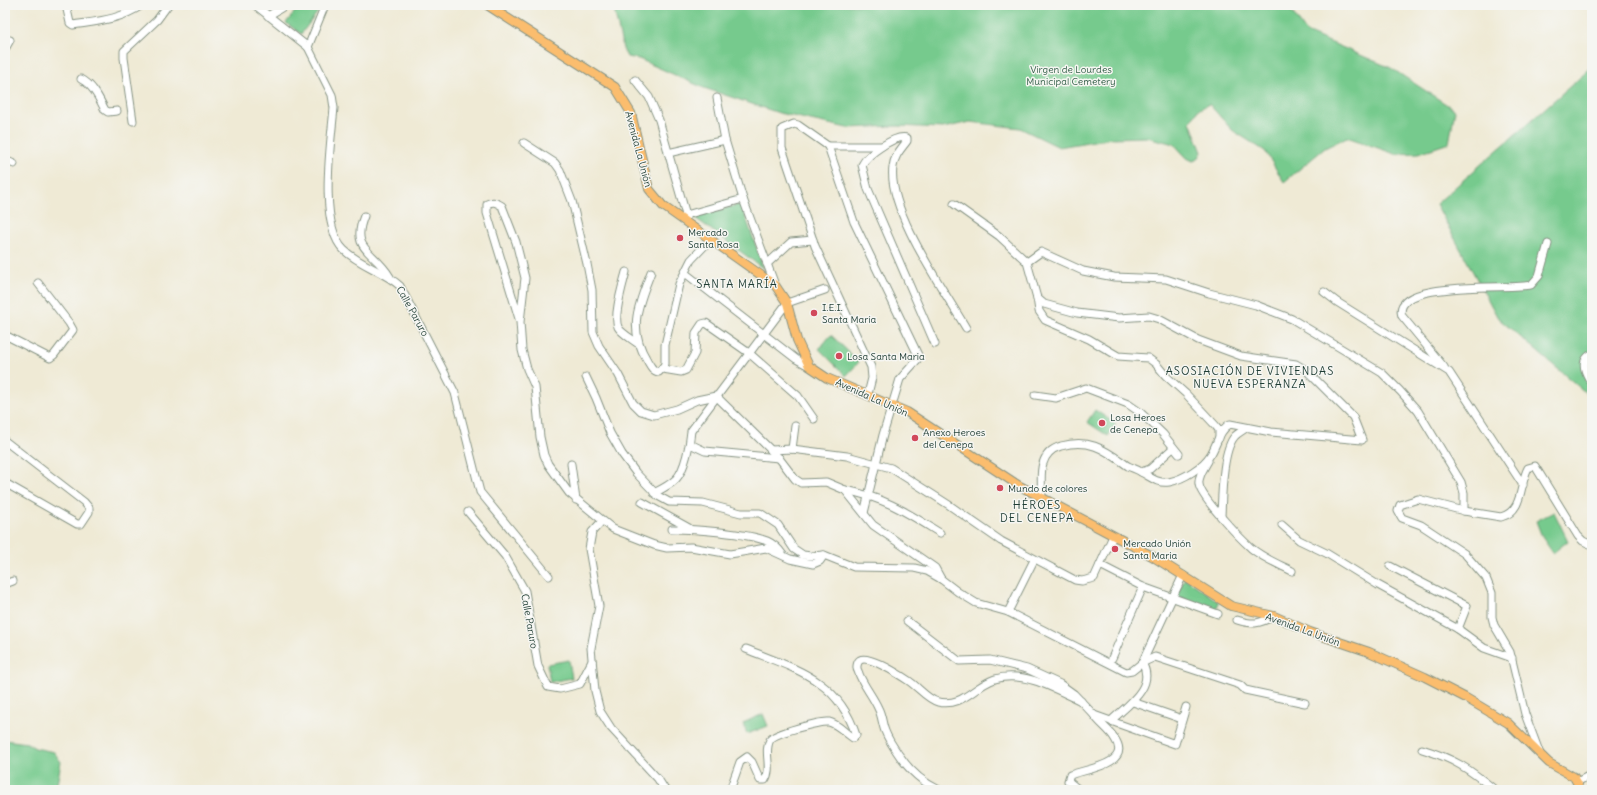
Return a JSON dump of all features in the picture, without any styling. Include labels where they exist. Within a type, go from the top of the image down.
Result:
[{"type":"main road","name":"Avenida La Unión","points":[[487,5],[615,87],[631,113],[649,189],[663,206],[685,218],[711,239],[775,285],[787,303],[797,340],[809,366],[827,378],[892,404],[960,445],[1018,485],[1184,575],[1231,606],[1274,616],[1310,632],[1369,652],[1466,698],[1508,723],[1549,763],[1574,777],[1577,782]]},
{"type":"main road","points":[[1575,790],[1577,782]]},
{"type":"street","points":[[66,5],[70,23],[73,25],[113,19],[128,14],[142,5]]},
{"type":"street","points":[[133,121],[124,51],[157,20],[168,5]]},
{"type":"street","name":"Calle Paruro","points":[[255,5],[308,47],[332,95],[334,108],[328,194],[335,236],[346,252],[364,264],[390,277],[400,286],[455,393],[480,492],[549,576]]},
{"type":"street","points":[[268,16],[286,5]]},
{"type":"street","points":[[308,47],[325,5]]},
{"type":"street","points":[[5,49],[10,40]]},
{"type":"street","points":[[81,79],[88,83],[105,110],[108,112],[117,111]]},
{"type":"street","points":[[635,80],[649,97],[659,120],[685,218],[743,199]]},
{"type":"street","points":[[718,98],[725,140],[743,199],[775,285]]},
{"type":"street","points":[[868,394],[872,378],[871,367],[813,240],[782,148],[782,129],[794,124],[798,125],[828,146],[882,146]]},
{"type":"street","points":[[935,344],[868,189],[862,165],[864,160],[882,146],[901,137],[907,138],[907,141],[897,153],[893,167],[896,198],[908,229],[966,328]]},
{"type":"street","points":[[668,153],[725,140]]},
{"type":"street","points":[[524,143],[555,163],[560,170],[572,201],[587,264],[592,290],[593,332],[633,403],[641,411],[654,415],[677,409],[696,400],[716,396]]},
{"type":"street","points":[[828,146],[854,222],[918,356],[917,360],[900,380],[892,404],[864,513]]},
{"type":"street","points":[[5,160],[14,164]]},
{"type":"street","points":[[520,322],[487,213],[487,204],[490,203],[498,203],[502,206],[516,242],[522,263],[525,278],[520,322],[522,350],[527,369],[535,387],[540,437],[544,455],[548,464],[569,493],[576,500],[596,514],[602,521],[629,537],[667,548],[691,547],[730,554],[766,548],[785,556],[813,564],[820,561],[824,555]]},
{"type":"street","points":[[954,204],[999,236],[1027,262],[1039,311],[1048,323],[1089,339],[1118,356],[1148,358],[1156,364],[1216,426],[1219,430],[1219,438]]},
{"type":"street","points":[[364,216],[359,227],[359,237],[362,247],[379,262],[390,277]]},
{"type":"street","points":[[663,369],[665,364],[665,345],[679,284],[691,260],[711,239]]},
{"type":"street","points":[[767,264],[791,242],[813,240]]},
{"type":"street","points":[[1523,485],[1449,372],[1402,316],[1401,311],[1402,306],[1419,294],[1443,288],[1470,289],[1532,285],[1539,276],[1548,244]]},
{"type":"street","points":[[1027,262],[1041,252],[1084,271],[1114,277],[1166,279],[1209,293],[1256,305],[1292,319],[1382,374],[1414,406],[1461,482],[1464,493],[1464,511]]},
{"type":"street","points":[[626,272],[617,314],[617,323],[619,328],[637,343],[655,371],[659,372],[663,369],[681,372],[686,370],[695,353],[698,328],[704,323],[749,353],[798,396],[814,419]]},
{"type":"street","points":[[637,343],[636,333],[638,311],[651,272]]},
{"type":"street","points":[[684,273],[717,300],[796,359],[809,366]]},
{"type":"street","points":[[5,335],[50,358],[68,339],[73,330],[70,323],[38,283]]},
{"type":"street","points":[[654,493],[665,488],[677,478],[690,444],[691,431],[787,303],[825,290]]},
{"type":"street","points":[[1324,292],[1337,302],[1449,372]]},
{"type":"street","points":[[1037,298],[1044,304],[1077,313],[1119,318],[1139,316],[1154,318],[1198,340],[1241,356],[1296,364],[1306,370],[1353,417],[1362,440],[1271,432],[1230,424],[1225,426],[1199,478],[1201,492],[1208,502],[1252,548],[1292,571]]},
{"type":"street","points":[[1592,354],[1587,357],[1584,363],[1592,384]]},
{"type":"street","points":[[586,377],[610,434],[622,454],[654,493],[669,502],[703,503],[741,513],[760,513],[778,525],[794,549],[803,555],[824,555],[854,567],[914,568],[927,571],[976,603],[1008,612],[1117,669],[1126,672],[1132,671],[1150,659],[1159,658],[1240,685],[1245,690],[1305,703]]},
{"type":"street","points":[[1035,395],[1056,398],[1082,389],[1091,389],[1128,404],[1135,408],[1163,434],[1179,454]]},
{"type":"street","points":[[716,396],[779,458],[795,479],[801,483],[826,482],[846,490],[868,495],[899,507],[940,534]]},
{"type":"street","points":[[792,449],[795,426]]},
{"type":"street","points":[[1221,516],[1222,483],[1229,450],[1235,437],[1246,428]]},
{"type":"street","points":[[5,441],[84,502],[89,508],[89,512],[81,524],[77,524],[5,483]]},
{"type":"street","points":[[1042,497],[1040,472],[1044,460],[1053,448],[1065,445],[1080,443],[1095,445],[1153,480],[1160,482],[1169,482],[1194,471],[1210,455]]},
{"type":"street","points":[[690,444],[705,451],[779,458]]},
{"type":"street","points":[[1141,472],[1150,469],[1173,448]]},
{"type":"street","points":[[771,450],[792,449],[847,456],[891,468],[949,505],[1001,541],[1034,560],[1075,580],[1094,578],[1113,536]]},
{"type":"street","points":[[571,464],[576,500]]},
{"type":"street","points":[[1540,754],[1525,714],[1512,658],[1494,625],[1492,617],[1492,593],[1486,578],[1465,554],[1421,525],[1402,518],[1398,511],[1400,506],[1418,499],[1464,511],[1501,517],[1506,515],[1521,495],[1528,468],[1533,466],[1537,467],[1578,536],[1583,541],[1592,545]]},
{"type":"street","points":[[846,490],[873,525],[934,568],[941,579]]},
{"type":"street","points":[[642,502],[689,529]]},
{"type":"street","name":"Calle Paruro","points":[[468,512],[505,556],[525,590],[538,666],[548,687],[560,689],[580,684],[592,660]]},
{"type":"street","points":[[602,521],[592,532],[589,549],[599,606],[591,648],[595,691],[600,711],[611,728],[658,779],[664,790]]},
{"type":"street","points":[[1282,525],[1299,540],[1326,553],[1458,629],[1484,648],[1512,658]]},
{"type":"street","points":[[672,529],[689,529],[756,538],[778,548],[785,556]]},
{"type":"street","points":[[1008,612],[1034,560]]},
{"type":"street","points":[[1100,565],[1143,587],[1218,614]]},
{"type":"street","points":[[1390,566],[1466,606],[1458,629]]},
{"type":"street","points":[[1142,663],[1184,575]]},
{"type":"street","points":[[5,584],[13,581]]},
{"type":"street","points":[[1112,658],[1143,587]]},
{"type":"street","points":[[1238,620],[1247,623],[1260,624],[1274,616]]},
{"type":"street","points":[[907,621],[959,661],[990,660],[1027,669],[1060,684],[1081,701],[1115,738],[1119,748],[1118,756],[1114,760],[1092,770],[1070,775],[1068,781],[1079,790]]},
{"type":"street","points":[[730,790],[740,762],[745,758],[752,762],[760,780],[765,780],[768,772],[770,740],[777,735],[823,722],[835,724],[853,738],[856,735],[849,718],[838,701],[824,685],[802,672],[746,649]]},
{"type":"street","points":[[939,790],[917,777],[899,755],[885,732],[879,709],[858,671],[858,664],[861,660],[866,659],[874,661],[909,681],[935,702],[949,704],[961,701],[994,680],[1010,677],[1034,680],[1081,701]]},
{"type":"street","points":[[1111,720],[1133,702],[1142,690],[1145,677],[1145,668],[1142,663]]},
{"type":"street","points":[[1133,702],[1182,719]]},
{"type":"street","points":[[1094,715],[1174,744],[1186,707]]},
{"type":"street","points":[[1422,749],[1446,756],[1469,768],[1495,790]]},
{"type":"street","points":[[1577,782],[1592,774]]},
{"type":"green space","points":[[300,5],[318,5],[321,8],[301,34],[286,23]]},
{"type":"green space","name":"Virgen de Lourdes Municipal Cemetery","points":[[613,5],[1287,5],[1306,32],[1391,68],[1455,110],[1449,143],[1419,153],[1395,154],[1347,137],[1325,148],[1284,182],[1265,151],[1232,130],[1209,104],[1198,110],[1190,122],[1202,152],[1198,159],[1193,161],[1187,158],[1174,144],[1147,137],[1111,138],[1059,147],[1020,128],[970,122],[943,128],[898,126],[847,128],[779,113],[704,88],[639,59],[627,57],[623,49]]},
{"type":"green space","points":[[1592,67],[1592,398],[1498,318],[1436,204]]},
{"type":"green space","points":[[741,204],[764,269],[694,217]]},
{"type":"green space","name":"Losa Santa Maria","points":[[831,335],[859,362],[846,376],[819,349]]},
{"type":"green space","name":"Losa Heroes de Cenepa","points":[[1095,410],[1116,424],[1108,436],[1087,422]]},
{"type":"green space","points":[[1554,512],[1568,541],[1553,553],[1542,537],[1536,521]]},
{"type":"green space","points":[[1185,578],[1219,602],[1216,610],[1176,596]]},
{"type":"green space","points":[[569,660],[572,678],[550,682],[547,664]]},
{"type":"green space","points":[[763,714],[768,726],[747,734],[743,723]]},
{"type":"green space","points":[[5,740],[27,743],[35,748],[54,752],[61,762],[56,790],[5,790]]},
{"type":"place","name":"Mercado Santa Rosa","points":[[680,238]]},
{"type":"place","name":"I.E.I. Santa María","points":[[814,313]]},
{"type":"place","name":"Losa Santa Maria","points":[[839,356]]},
{"type":"place","name":"Losa Heroes de Cenepa","points":[[1102,423]]},
{"type":"place","name":"Anexo Heroes del Cenepa","points":[[915,438]]},
{"type":"place","name":"Mundo de colores","points":[[1000,488]]},
{"type":"place","name":"Mercado Unión Santa Maria","points":[[1115,549]]},
{"type":"district","name":"SANTA MARÍA","points":[[737,284]]},
{"type":"district","name":"ASOSIACIÓN DE VIVIENDAS NUEVA ESPERANZA","points":[[1250,377]]},
{"type":"district","name":"HÉROES DEL CENEPA","points":[[1037,511]]}]
